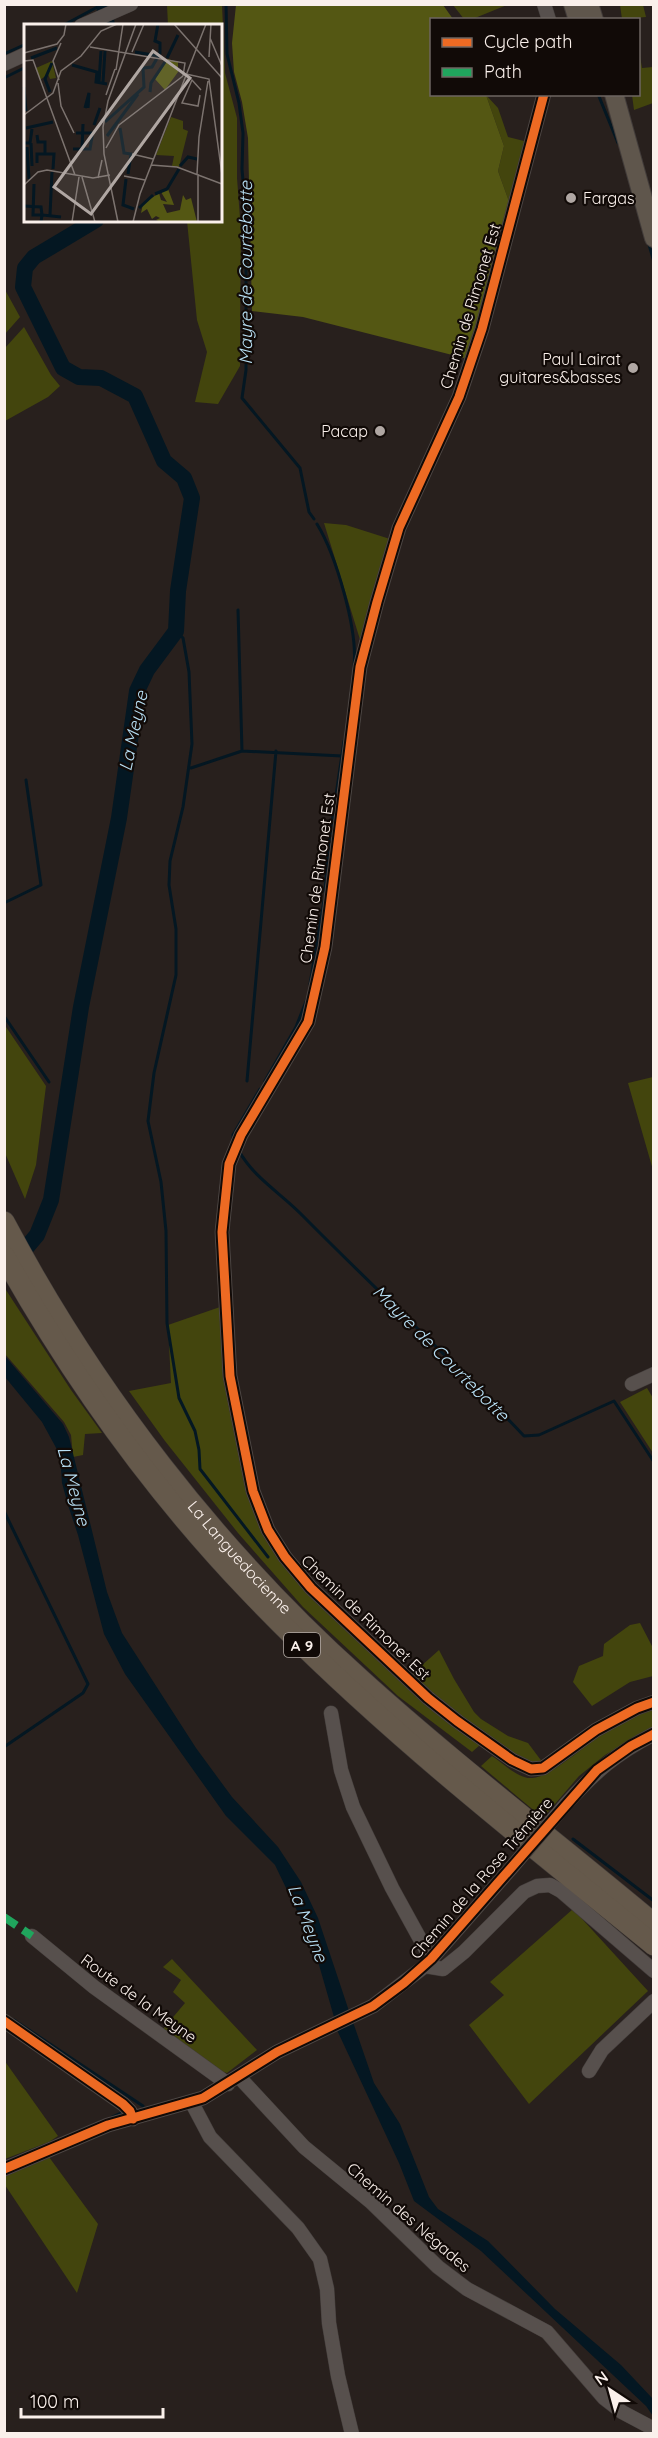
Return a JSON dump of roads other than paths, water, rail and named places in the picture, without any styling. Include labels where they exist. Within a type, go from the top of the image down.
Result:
[{"type":"highway","name":"La Languedocienne","points":[[8,1228],[23,1273],[67,1358],[123,1439],[206,1544],[249,1591],[389,1726],[654,1945]]},
{"type":"highway","name":"La Languedocienne","points":[[4,1256],[23,1273],[169,1474],[259,1579],[358,1677],[654,1924]]},
{"type":"main road","points":[[607,96],[626,145]]},
{"type":"main road","points":[[614,96],[626,145],[654,238]]},
{"type":"street","points":[[85,24],[132,4]]},
{"type":"street","points":[[4,64],[24,55]]},
{"type":"street","name":"Chemin de Rimonet Est","points":[[543,96],[478,340],[459,397],[399,528],[360,667],[326,947],[308,1022],[241,1135],[229,1164],[222,1232],[230,1376],[253,1491],[268,1530],[285,1557],[311,1588],[428,1698],[457,1721],[512,1760],[531,1769],[543,1768],[596,1730],[637,1708],[654,1702]]},
{"type":"street","points":[[632,1384],[654,1374]]},
{"type":"street","points":[[332,1713],[341,1770],[353,1808],[428,1963],[443,1969],[464,1952],[524,1892],[537,1886],[550,1886],[561,1891],[654,1971]]},
{"type":"street","name":"Chemin de la Rose Trémière","points":[[4,2169],[76,2138],[192,2103],[234,2080],[277,2052],[354,2016],[389,1995],[428,1963],[597,1770],[613,1757],[654,1734]]},
{"type":"street","name":"Route de la Meyne","points":[[32,1936],[94,1987],[234,2080]]},
{"type":"street","points":[[589,2071],[602,2049],[654,2001]]},
{"type":"street","points":[[4,2020],[123,2104],[132,2114],[133,2119]]},
{"type":"street","name":"Chemin des Négades","points":[[234,2080],[304,2147],[371,2202],[438,2267],[467,2289],[547,2332],[604,2398],[622,2412],[654,2429]]},
{"type":"street","points":[[192,2103],[210,2137],[298,2228],[320,2259],[327,2289],[329,2323],[338,2376],[352,2433]]},
{"type":"water","points":[[5,1356],[63,1424],[69,1437],[107,1592],[122,1633],[196,1748],[232,1797],[278,1847],[301,1882],[318,1918],[349,2011],[334,2017],[313,1944],[275,1865],[226,1816],[125,1674],[104,1634],[62,1483],[60,1455],[42,1422],[5,1377]]},
{"type":"water","points":[[353,2022],[374,2083],[400,2124],[429,2197],[438,2209],[488,2241],[555,2309],[621,2365],[653,2399],[653,2416],[646,2406],[481,2251],[414,2201],[399,2163],[337,2030]]},
{"type":"waterway","points":[[66,24],[103,4]]},
{"type":"waterway","name":"La Meyne","points":[[104,4],[107,24]]},
{"type":"waterway","name":"Mayre de Courtebotte","points":[[226,4],[227,54],[239,103],[243,133],[242,169],[246,217],[246,370],[242,398],[300,468],[309,512],[314,519]]},
{"type":"waterway","points":[[4,54],[24,45]]},
{"type":"waterway","points":[[4,78],[24,68]]},
{"type":"waterway","points":[[599,96],[618,143]]},
{"type":"waterway","name":"La Meyne","points":[[15,1261],[37,1235],[51,1200],[81,1007],[119,818],[137,691],[147,670],[176,631],[178,591],[192,498],[184,478],[164,461],[135,396],[101,378],[79,377],[63,368],[23,287],[25,268],[34,257],[93,222]]},
{"type":"waterway","points":[[648,241],[654,262]]},
{"type":"waterway","name":"Mayre de Courtebotte","points":[[317,524],[331,554],[344,593],[353,633],[354,666]]},
{"type":"waterway","points":[[238,610],[242,751]]},
{"type":"waterway","points":[[176,631],[183,638],[189,672],[192,744],[183,807],[170,861],[169,885],[176,929],[176,975],[154,1073],[148,1121],[161,1182],[166,1231],[167,1323],[179,1398],[195,1431],[200,1469],[268,1557]]},
{"type":"waterway","name":"Mayre de Courtebotte","points":[[325,892],[328,850],[344,741]]},
{"type":"waterway","points":[[191,768],[242,751],[342,756]]},
{"type":"waterway","points":[[247,1081],[276,751]]},
{"type":"waterway","points":[[4,903],[41,885],[26,780]]},
{"type":"waterway","name":"Mayre de Courtebotte","points":[[310,984],[324,901]]},
{"type":"waterway","name":"Mayre de Courtebotte","points":[[265,1081],[296,1027],[307,999]]},
{"type":"waterway","points":[[4,1016],[49,1082]]},
{"type":"waterway","name":"Mayre de Courtebotte","points":[[233,1138],[260,1089]]},
{"type":"waterway","name":"Mayre de Courtebotte","points":[[239,1151],[260,1178],[295,1208],[524,1436],[539,1435],[614,1401],[654,1462]]},
{"type":"waterway","points":[[4,1511],[88,1684],[83,1693],[4,1747]]},
{"type":"waterway","points":[[573,1839],[654,1901]]},
{"type":"waterway","points":[[14,2020],[143,2106]]},
{"type":"waterway","points":[[112,2117],[121,2113]]},
{"type":"place","name":"Fargas","points":[[571,198]]},
{"type":"place","name":"Paul Lairat guitares&basses","points":[[633,368]]},
{"type":"place","name":"Pacap","points":[[380,431]]}]
